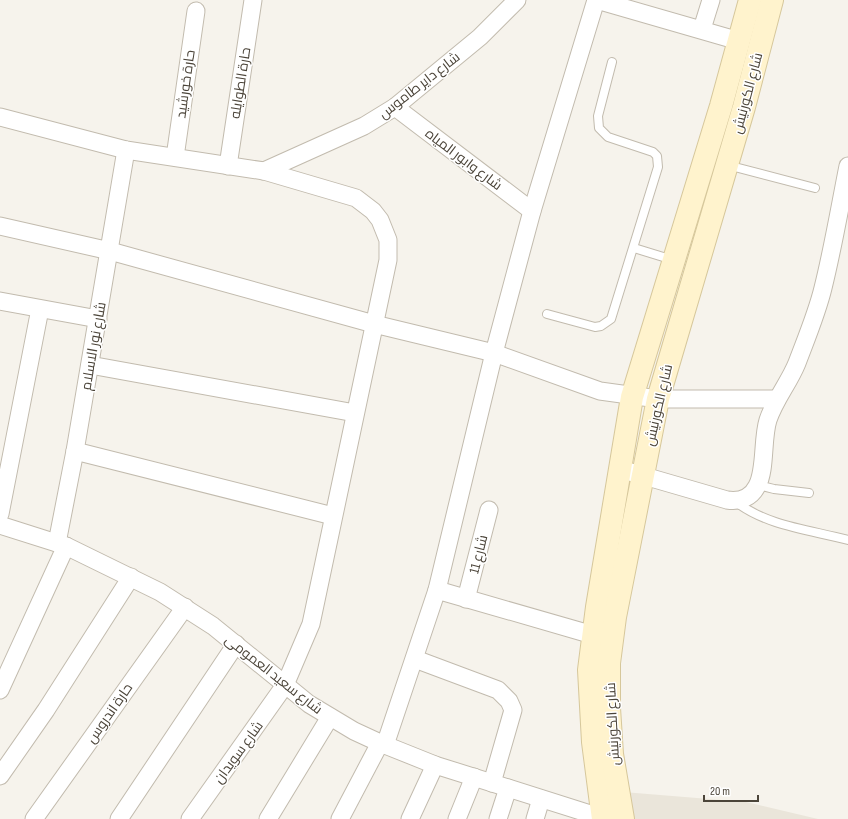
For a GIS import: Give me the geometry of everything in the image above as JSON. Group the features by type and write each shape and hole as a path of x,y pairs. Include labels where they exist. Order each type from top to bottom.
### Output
{"main road":[{"name":"شارع الكورنيش","path":"610,819 594,757 589,670 593,635 632,397 674,260 750,0"},
{"name":"شارع الكورنيش","path":"610,819 612,754 609,708 609,663 615,617 642,477 658,399 744,107 772,0"}],"street":[{"name":"حارة الطوايله","path":"228,166 252,0"},
{"name":"شارع داير طاموس","path":"264,171 364,126 395,107 480,37 517,0"},
{"path":"340,819 382,744 415,659 437,590 494,353 532,211 596,0 702,29 739,41"},
{"path":"702,29 712,0"},
{"name":"حارة خورشيد","path":"175,157 196,11"},
{"name":"شارع وابور المياه","path":"395,107 532,211"},
{"name":"شارع سويدان","path":"0,117 126,150 264,171 356,198 365,204 380,220 385,230 389,250 311,624 285,685 190,819"},
{"name":"شارع نور الاسلام","path":"0,690 61,544 75,451 126,150"},
{"path":"620,469 642,477 736,501 745,498 758,485 768,422 777,399 796,364 822,289 848,166"},
{"path":"0,226 110,251 374,324 494,353 600,391 632,397 658,399 777,399"},
{"path":"0,301 98,320"},
{"path":"0,514 40,309"},
{"path":"90,365 355,413"},
{"path":"75,451 333,516"},
{"name":"شارع 11","path":"466,599 489,510"},
{"name":"شارع سعيد العمومى","path":"0,525 61,544 131,577 185,607 236,644 285,685 330,717 382,744 435,765 541,799 610,819"},
{"path":"0,776 46,710 131,577"},
{"path":"437,590 593,635"},
{"name":"حارة اندروس","path":"34,819 185,607"},
{"path":"120,819 236,644"},
{"path":"415,659 498,690 509,701 513,710 500,786 498,819"},
{"path":"268,819 330,717"},
{"path":"410,819 435,765"},
{"path":"457,819 474,777"},
{"path":"535,819 541,799"}],"lane":[{"path":"547,314 594,327 607,323 614,313 658,167 658,161 653,152 648,149 608,137 599,128 598,116 612,62"},
{"path":"727,165 816,188"},
{"path":"634,248 674,260"},
{"path":"758,485 774,489 809,493"},
{"path":"736,501 747,510 769,520 848,540"}],"shaded area":[{"path":"611,791 746,802 818,819 615,819"}]}
